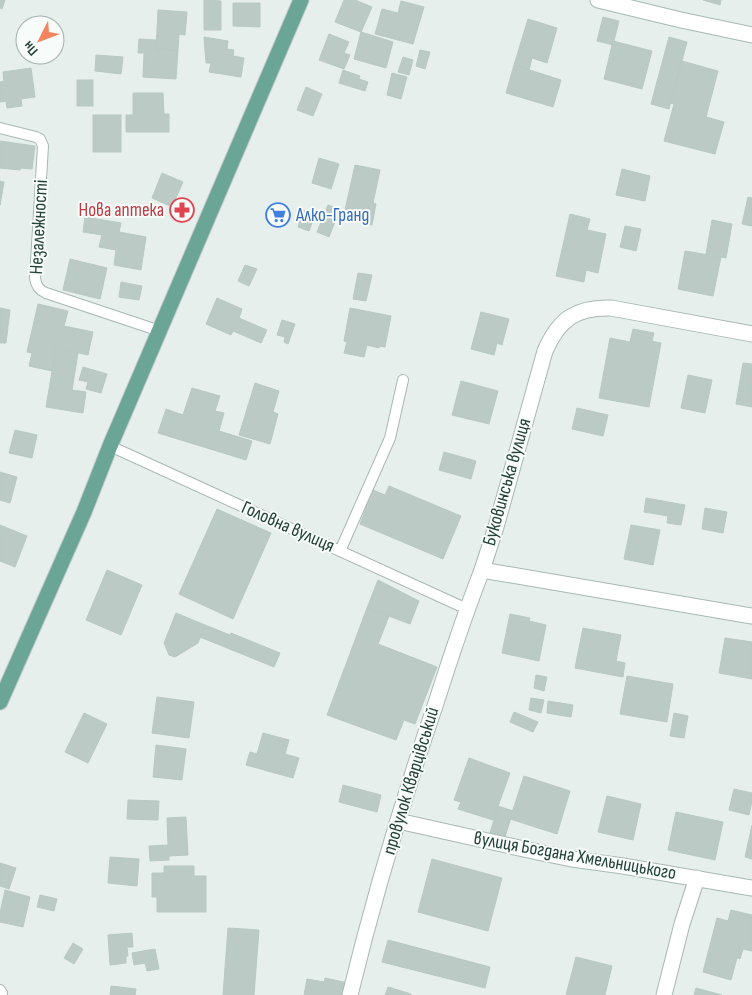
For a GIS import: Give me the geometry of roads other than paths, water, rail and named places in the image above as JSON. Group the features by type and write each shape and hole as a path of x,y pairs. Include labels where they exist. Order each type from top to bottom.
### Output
{"main road":[{"path":"0,702 84,512 110,446 300,0"}],"street":[{"path":"598,0 752,35"},
{"name":"Буковинська вулиця","path":"752,334 611,308 589,309 580,312 562,324 555,331 545,351 482,570 752,616"},
{"name":"провулок Кварцівський","path":"350,995 409,784 467,609 482,570"},
{"name":"вулиця Богдана Хмельницького","path":"398,820 542,854 752,888"},
{"path":"664,995 682,924 697,878"}],"lane":[{"name":"Незалежності","path":"0,128 40,139 43,146 35,278 41,291 160,331"},
{"path":"340,551 390,438 403,380"},
{"name":"Головна вулиця","path":"110,446 467,609"},
{"path":"0,990 1,995"}],"place":[{"name":"Нова аптека","path":"182,210"},
{"name":"Алко-Гранд","path":"278,215"}]}
